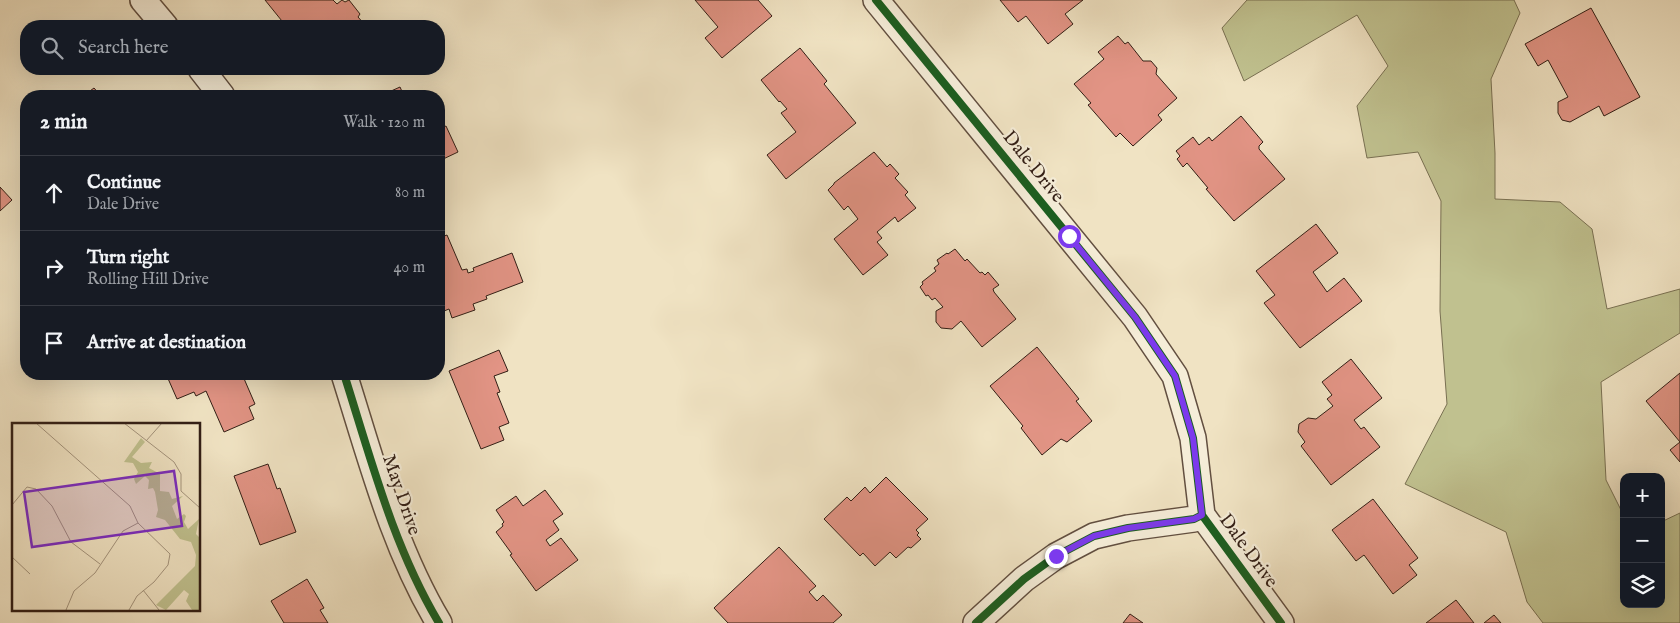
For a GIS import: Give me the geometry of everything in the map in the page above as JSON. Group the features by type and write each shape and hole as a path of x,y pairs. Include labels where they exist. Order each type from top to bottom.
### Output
{"street":[{"path":"143,0 160,20"},
{"name":"Dale Drive","path":"876,0 1135,317 1175,376 1193,438 1202,515 1281,623"},
{"path":"206,75 217,90"},
{"name":"May Drive","path":"346,380 391,524 424,599 439,623"},
{"path":"976,623 1024,579 1056,556 1094,536 1128,528 1194,519 1202,515"}],"green space":[{"path":"1247,0 1514,0 1520,13 1491,79 1495,153 1495,199 1560,202 1592,229 1607,309 1680,289 1680,333 1601,382 1606,480 1620,508 1620,608 1665,608 1665,520 1680,513 1680,623 1543,623 1527,602 1506,532 1405,484 1447,404 1440,311 1441,201 1418,152 1367,158 1357,106 1388,66 1357,15 1244,81 1222,28"}],"building":[{"path":"265,0 333,0 337,4 342,0 345,2 349,0 360,14 358,17 361,20 281,20"},
{"path":"695,0 758,0 772,16 722,58 705,38 718,27"},
{"path":"1000,0 1083,0 1065,14 1073,24 1048,44 1026,16 1018,22"},
{"path":"1591,8 1640,97 1604,116 1599,106 1570,122 1562,120 1558,113 1558,102 1568,97 1548,60 1538,66 1525,44"},
{"path":"1118,36 1125,44 1128,42 1143,61 1151,61 1157,68 1156,74 1177,98 1158,115 1162,120 1133,146 1120,133 1116,137 1088,105 1091,103 1074,84 1104,59 1098,52"},
{"path":"800,48 827,81 824,84 856,123 786,179 767,155 796,132 781,113 787,109 761,80"},
{"path":"1241,116 1263,142 1259,149 1285,179 1234,221 1206,189 1208,188 1187,163 1183,167 1177,159 1180,156 1176,151 1193,137 1199,145 1209,137 1212,141"},
{"path":"445,126 458,152 445,158"},
{"path":"874,152 887,167 890,164 899,174 895,178 908,192 905,195 916,208 898,222 895,217 877,232 882,238 877,242 888,255 863,275 834,239 858,219 848,206 844,210 828,190 834,183"},
{"path":"0,187 12,200 0,211"},
{"path":"1316,224 1338,253 1313,272 1327,292 1344,278 1362,301 1300,348 1264,303 1275,295 1256,271"},
{"path":"447,235 462,270 467,269 468,273 474,271 473,268 512,253 523,282 486,296 487,299 473,304 475,310 452,318 449,309 445,311 445,236"},
{"path":"955,249 965,261 967,259 980,273 982,272 985,275 988,272 999,285 993,289 994,292 1016,319 982,347 961,321 952,329 941,328 936,322 936,311 943,307 935,298 932,300 928,295 926,296 920,287 923,284 922,282 936,271 934,268 939,264 937,260"},
{"path":"1037,347 1079,399 1076,401 1092,421 1067,442 1061,439 1042,455 1021,428 1023,426 990,386"},
{"path":"499,350 508,371 494,376 500,392 497,393 509,423 499,427 504,440 481,449 449,371"},
{"path":"1351,359 1382,398 1354,420 1361,429 1364,427 1380,447 1331,485 1301,446 1305,442 1298,432 1299,424 1308,418 1316,419 1333,406 1327,399 1332,395 1322,382"},
{"path":"1680,373 1680,442 1646,401"},
{"path":"169,380 245,380 255,404 249,407 254,419 224,432 206,391 196,396 194,392 177,399"},
{"path":"1680,442 1680,462 1670,450"},
{"path":"268,464 277,489 280,488 296,532 260,545 234,476"},
{"path":"886,477 928,519 916,530 919,533 917,535 921,539 911,548 908,547 896,558 890,552 875,566 863,553 860,556 824,519 847,497 851,501 865,487 870,493"},
{"path":"545,490 563,514 553,521 559,530 546,540 550,546 561,538 578,560 536,591 496,532 503,526 504,522 496,510 516,496 523,506"},
{"path":"1373,499 1418,558 1409,565 1417,575 1393,594 1364,555 1356,561 1332,530"},
{"path":"779,547 816,586 809,592 817,601 823,595 842,615 833,623 728,623 714,608"},
{"path":"307,579 324,608 320,610 328,623 284,623 271,601"},
{"path":"1456,600 1474,623 1426,623"},
{"path":"1130,614 1143,623 1123,623"},
{"path":"1494,615 1501,623 1484,623"}],"cycle path":[{"path":"876,0 1135,317 1175,376 1193,438 1202,515 1281,623"},
{"path":"346,380 384,502 409,564 439,623"},
{"path":"976,623 1024,579 1056,556 1094,536 1128,528 1194,519 1202,515"}],"route":[{"path":"1056,556 1094,536 1128,528 1194,519 1202,515 1193,438 1175,376 1135,317 1069,236"}]}
